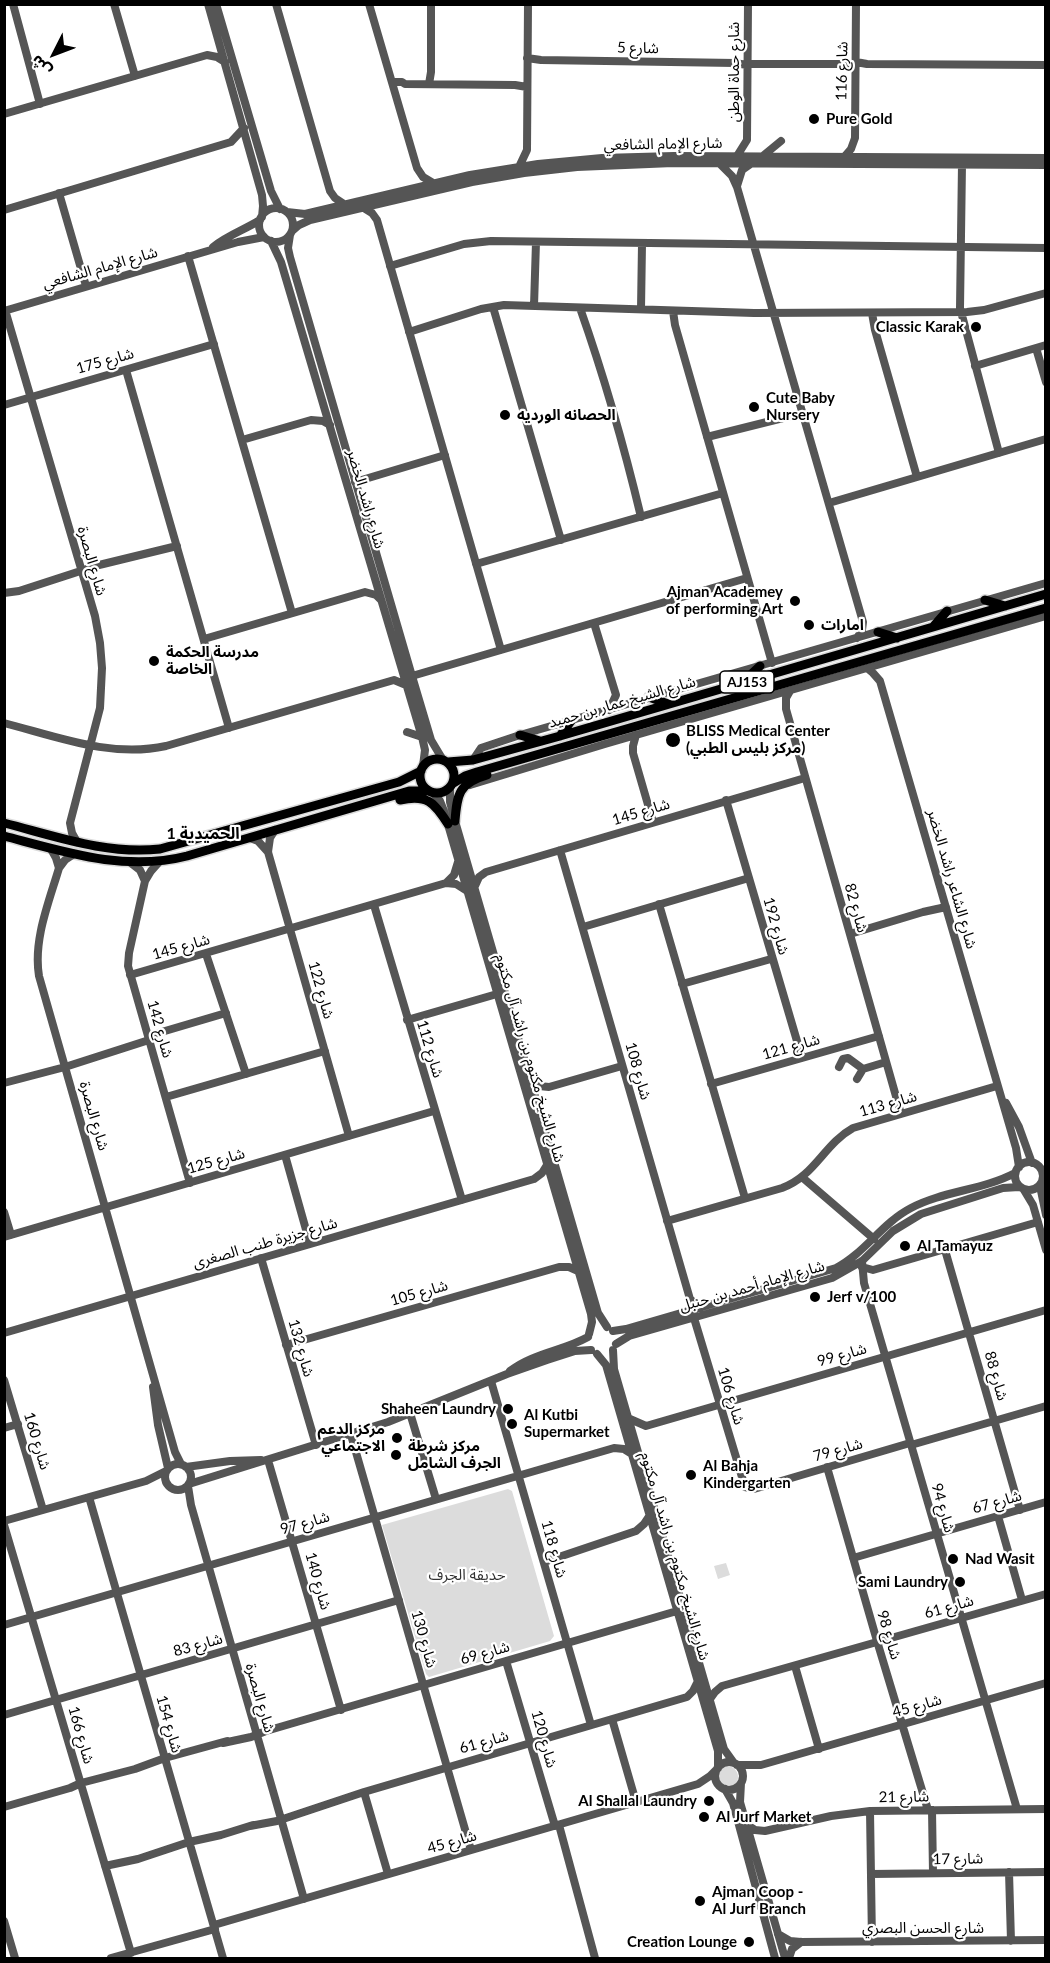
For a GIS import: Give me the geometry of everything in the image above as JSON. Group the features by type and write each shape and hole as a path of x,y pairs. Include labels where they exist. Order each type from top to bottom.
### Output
{"main road":[{"name":"شارع الشيخ عمار بن حميد","path":"445,761 473,760 560,736 1046,594"},
{"path":"985,600 1008,606"},
{"name":"شارع الشيخ عمار بن حميد","path":"451,786 471,774 668,717 837,673 1046,608"},
{"path":"932,627 947,611"},
{"path":"876,632 897,638"},
{"path":"742,683 760,666"},
{"path":"650,698 668,705"},
{"path":"665,727 668,717"},
{"path":"560,736 571,722"},
{"path":"520,735 540,741"},
{"path":"593,739 605,744"},
{"path":"4,823 77,842 125,850 148,850 171,847 399,782 422,769 432,760 445,761 454,772 451,786 442,793 409,792 159,862 131,863 95,860 4,836"},
{"path":"451,823 463,787 473,780 498,771 508,763"},
{"path":"422,769 421,782 431,792"},
{"path":"373,803 421,798 435,806 451,823"}],"street":[{"path":"13,4 42,103"},
{"path":"114,4 135,76"},
{"path":"208,4 263,200 259,227 267,239 283,241 291,233 292,221 271,191 216,4"},
{"path":"276,4 330,191 344,204"},
{"path":"369,4 417,168 423,177 432,183"},
{"path":"431,4 431,84"},
{"path":"519,167 527,150 528,4"},
{"name":"شارع حماة الوطن","path":"748,4 747,140 757,158"},
{"name":"شارع 116","path":"845,156 851,149 855,138 856,4"},
{"path":"4,114 207,55 219,41"},
{"path":"207,55 225,62"},
{"name":"شارع 5","path":"527,60 538,62 541,60 735,63 739,60 747,63 864,66 867,64 1046,65"},
{"path":"393,85 527,84"},
{"path":"231,142 244,128"},
{"path":"855,138 859,149 866,157"},
{"name":"شارع حماة الوطن","path":"737,156 747,140"},
{"path":"737,187 742,170 781,141"},
{"path":"4,210 231,142 249,149"},
{"path":"527,150 538,164"},
{"name":"شارع الإمام الشافعي","path":"283,211 305,214 432,183 519,167 629,156 737,156 1046,165"},
{"name":"شارع الإمام الشافعي","path":"291,233 306,222 383,203 472,182 550,170 630,164 719,163 757,158 845,156 1046,158"},
{"path":"719,163 732,176 737,187 803,411 863,622 862,630 857,638"},
{"path":"962,164 959,299 999,453"},
{"path":"412,188 417,168"},
{"path":"325,208 330,191"},
{"path":"59,193 86,286"},
{"path":"377,220 383,203"},
{"path":"364,208 377,220 501,650"},
{"path":"261,218 267,211 283,211"},
{"name":"شارع الإمام الشافعي","path":"204,252 227,236 245,229 261,218"},
{"name":"شارع راشد الخضر","path":"291,233 288,248 290,257 355,482 431,740 445,761"},
{"name":"شارع الإمام الشافعي","path":"5,310 244,240 267,239"},
{"name":"شارع راشد الخضر","path":"267,239 281,262 422,737 425,750 422,769"},
{"path":"390,266 473,243 490,241 1046,248"},
{"path":"534,306 536,242"},
{"path":"641,309 642,244"},
{"path":"188,256 292,613"},
{"path":"410,332 493,307 534,306 774,313 961,312 979,311 1046,293"},
{"path":"493,307 561,540"},
{"path":"583,308 643,516"},
{"name":"شارع البصرة","path":"5,310 98,630 102,668 100,708 70,823"},
{"path":"673,311 707,439 772,663"},
{"path":"872,313 917,477"},
{"name":"شارع 175","path":"4,405 214,344"},
{"path":"975,366 1046,345"},
{"path":"1036,348 1046,382"},
{"path":"126,369 229,728"},
{"path":"311,420 324,406"},
{"path":"707,439 803,411"},
{"path":"242,440 311,420 323,421 330,425"},
{"path":"829,503 1046,439"},
{"path":"355,482 445,455"},
{"path":"476,564 723,493"},
{"path":"4,595 176,544"},
{"path":"365,592 375,578"},
{"path":"412,676 747,578"},
{"path":"473,760 481,748 520,735 1046,583"},
{"path":"204,639 365,592 381,600"},
{"path":"463,787 790,691 837,673 867,668 1046,616"},
{"path":"863,622 876,632"},
{"path":"594,623 616,695 629,704"},
{"name":"شارع الشاعر راشد الخضر","path":"884,663 880,681 1016,1148 1017,1170"},
{"path":"389,682 401,666"},
{"name":"شارع الشاعر راشد الخضر","path":"867,668 880,681"},
{"path":"4,723 90,746 115,750 142,750 166,746 394,680 406,685"},
{"name":"شارع 82","path":"790,691 786,698 786,709 901,1114"},
{"path":"609,710 616,695"},
{"path":"771,696 779,700 786,709"},
{"path":"407,732 422,737"},
{"path":"636,735 633,742 633,753 653,822"},
{"path":"620,740 633,753"},
{"name":"شارع 145","path":"486,872 805,777"},
{"name":"شارع الشيخ مكتوم بن راشد آل مكتوم","path":"451,786 451,823 458,860 470,889 530,1082 598,1313 610,1329"},
{"name":"شارع الشيخ مكتوم بن راشد آل مكتوم","path":"431,792 451,823 468,867 470,889 497,994 592,1318 589,1336"},
{"name":"شارع 192","path":"726,800 802,1058"},
{"path":"55,836 70,823 77,842"},
{"path":"268,852 268,842 275,830"},
{"path":"250,838 258,841 268,852"},
{"path":"51,849 59,868"},
{"name":"شارع 108","path":"560,850 690,1299"},
{"name":"شارع 122","path":"268,852 349,1136"},
{"path":"59,868 74,854"},
{"path":"446,883 454,875 458,860"},
{"name":"شارع 142","path":"159,862 145,881 128,957 130,975 190,1183"},
{"path":"131,863 140,870 145,881"},
{"path":"468,867 486,872"},
{"name":"شارع البصرة","path":"59,868 40,938 37,961 39,976 175,1452 184,1466"},
{"path":"446,883 470,889 486,872"},
{"path":"583,927 749,878"},
{"name":"شارع 145","path":"130,975 446,883"},
{"path":"659,904 745,1198"},
{"name":"شارع 112","path":"374,905 462,1200"},
{"path":"849,932 945,905"},
{"path":"208,953 244,1075"},
{"path":"682,984 771,959"},
{"path":"407,1020 497,994"},
{"path":"4,1083 226,1013"},
{"name":"شارع 121","path":"711,1084 879,1036"},
{"path":"166,1097 325,1051"},
{"path":"839,1067 843,1059 848,1058 863,1069"},
{"path":"857,1079 863,1069 886,1062"},
{"path":"536,1102 542,1092 549,1087 622,1066"},
{"path":"530,1082 549,1087"},
{"name":"شارع الشاعر راشد الخضر","path":"997,1086 1039,1165"},
{"name":"شارع 113","path":"667,1221 790,1185 803,1178 835,1142 847,1132 860,1126 997,1086"},
{"name":"شارع 125","path":"8,1236 434,1112"},
{"path":"285,1155 310,1244"},
{"path":"1046,1215 1041,1200 1043,1182 1039,1165 1025,1163 1017,1170 1016,1183 1031,1201 1046,1250"},
{"path":"534,1179 547,1165"},
{"name":"شارع الإمام أحمد بن حنبل","path":"610,1329 626,1329 836,1268 854,1257 901,1214 919,1204 1003,1179 1017,1170"},
{"path":"803,1178 874,1239"},
{"path":"534,1179 553,1185"},
{"name":"شارع جزيرة طنب الصغرى","path":"4,1333 534,1179"},
{"path":"1022,1189 1034,1190 1043,1182"},
{"name":"شارع الإمام أحمد بن حنبل","path":"614,1347 629,1336 820,1282 862,1264 893,1232 921,1214 1003,1188 1022,1189"},
{"path":"4,1212 8,1236"},
{"path":"864,1283 866,1275 873,1270 1038,1222"},
{"path":"559,1267 567,1260 572,1250"},
{"name":"شارع 88","path":"945,1250 1020,1510"},
{"name":"شارع 132","path":"261,1258 316,1445"},
{"path":"862,1264 873,1270"},
{"name":"شارع 94","path":"862,1264 864,1283 1017,1809"},
{"name":"شارع 105","path":"286,1345 559,1267 569,1267 578,1271"},
{"path":"844,1272 855,1274 864,1283"},
{"path":"686,1312 690,1299 700,1308"},
{"name":"شارع 99","path":"646,1426 1046,1310"},
{"name":"شارع 106","path":"694,1318 742,1482"},
{"path":"146,1481 183,1490 188,1485 351,1435 507,1374 575,1351 607,1354 614,1347 616,1337 610,1329 597,1327 589,1336 573,1345 529,1359 507,1374"},
{"path":"589,1336 588,1344 594,1352"},
{"name":"شارع الشيخ مكتوم بن راشد آل مكتوم","path":"614,1347 614,1369 630,1419 701,1682"},
{"name":"شارع الشيخ مكتوم بن راشد آل مكتوم","path":"594,1352 606,1365 677,1611 724,1749 736,1764"},
{"name":"شارع البصرة","path":"152,1370 157,1417 167,1470"},
{"name":"شارع 160","path":"4,1380 43,1510"},
{"name":"شارع 118","path":"491,1381 591,1725"},
{"name":"شارع 79","path":"742,1482 745,1487 751,1489 1046,1406"},
{"path":"410,1413 436,1499"},
{"path":"630,1419 646,1426 635,1439"},
{"path":"4,1428 18,1424"},
{"path":"614,1448 626,1434"},
{"name":"شارع 130","path":"351,1435 471,1850"},
{"path":"614,1448 624,1449 633,1454"},
{"name":"شارع 97","path":"4,1625 614,1448"},
{"path":"4,1523 146,1481 175,1464 184,1466 268,1460"},
{"name":"شارع 140","path":"268,1460 341,1710"},
{"path":"184,1466 191,1475 188,1485"},
{"name":"شارع 98","path":"827,1467 902,1725 930,1810 933,1873"},
{"path":"167,1470 165,1479 171,1488 191,1505"},
{"name":"شارع البصرة","path":"188,1485 191,1505 208,1566 304,1899"},
{"name":"شارع 154","path":"89,1497 223,1959"},
{"path":"1044,1503 1046,1513"},
{"name":"شارع 67","path":"853,1558 1044,1503"},
{"path":"636,1531 650,1515"},
{"path":"998,1516 1022,1600"},
{"name":"شارع 166","path":"4,1523 131,1953"},
{"path":"543,1560 636,1531 646,1532 656,1537"},
{"name":"شارع 61","path":"722,1686 1022,1600 1045,1596"},
{"name":"شارع 83","path":"4,1715 399,1600"},
{"name":"شارع 69","path":"4,1807 677,1611"},
{"name":"شارع 120","path":"506,1661 557,1825 595,1959"},
{"path":"795,1666 819,1749"},
{"path":"687,1696 701,1682 722,1686"},
{"name":"شارع 45","path":"736,1764 761,1766 1046,1683"},
{"path":"687,1696 707,1700 722,1686"},
{"name":"شارع 61","path":"106,1868 687,1696"},
{"name":"شارع الشيخ مكتوم بن راشد آل مكتوم","path":"707,1700 718,1751 717,1769"},
{"path":"612,1719 636,1802"},
{"path":"775,1959 733,1803 715,1777 717,1769 727,1762 736,1764 742,1771 739,1795 787,1959"},
{"name":"شارع 45","path":"742,1781 761,1766"},
{"name":"شارع 45","path":"111,1959 304,1899 698,1784 717,1769"},
{"path":"722,1788 736,1788 742,1781"},
{"name":"شارع 45","path":"698,1784 722,1788"},
{"path":"364,1792 388,1874"},
{"name":"شارع 21","path":"765,1831 831,1816 870,1811 1046,1809"},
{"path":"870,1811 872,1942"},
{"path":"747,1825 755,1830 765,1831"},
{"path":"753,1846 765,1831"},
{"path":"1010,1872 1011,1941"},
{"name":"شارع 17","path":"871,1874 1046,1872"},
{"path":"4,1921 15,1959"},
{"name":"شارع الحسن البصري","path":"778,1934 786,1939 801,1942 1046,1940"},
{"path":"787,1959 792,1949 801,1942"}],"green space":[{"name":"حديقة الجرف","path":"508,1489 512,1491 554,1636 550,1641 429,1677 426,1674 382,1525"},
{"path":"726,1563 730,1575 718,1579 714,1566"},
{"path":"727,1766 735,1769 738,1777 735,1785 727,1788 719,1785 716,1777 719,1769"}],"place":[{"name":"Pure Gold","path":"814,119"},
{"name":"Classic Karak","path":"976,327"},
{"name":"Cute Baby Nursery","path":"754,407"},
{"name":"الحصانه الورديه","path":"505,415"},
{"name":"Ajman Academey of performing Art","path":"795,601"},
{"name":"امارات","path":"809,625"},
{"name":"مدرسة الحكمة الخاصة","path":"154,661"},
{"name":"BLISS Medical Center (مركز بليس الطبي)","path":"673,740"},
{"name":"Al Tamayuz","path":"905,1246"},
{"name":"Jerf v/100","path":"815,1297"},
{"name":"Shaheen Laundry","path":"508,1409"},
{"name":"Al Kutbi Supermarket","path":"512,1424"},
{"name":"مركز الدعم الاجتماعي","path":"397,1438"},
{"name":"مركز شرطة الجرف الشامل","path":"396,1455"},
{"name":"Al Bahja Kindergarten","path":"691,1475"},
{"name":"Nad Wasit","path":"953,1559"},
{"name":"Sami Laundry","path":"960,1582"},
{"name":"Al Shallal Laundry","path":"709,1801"},
{"name":"Al Jurf Market","path":"704,1817"},
{"name":"Ajman Coop - Al Jurf Branch","path":"700,1901"},
{"name":"Creation Lounge","path":"749,1942"}],"district":[{"name":"الحميدية 1","path":"203,834"}]}
